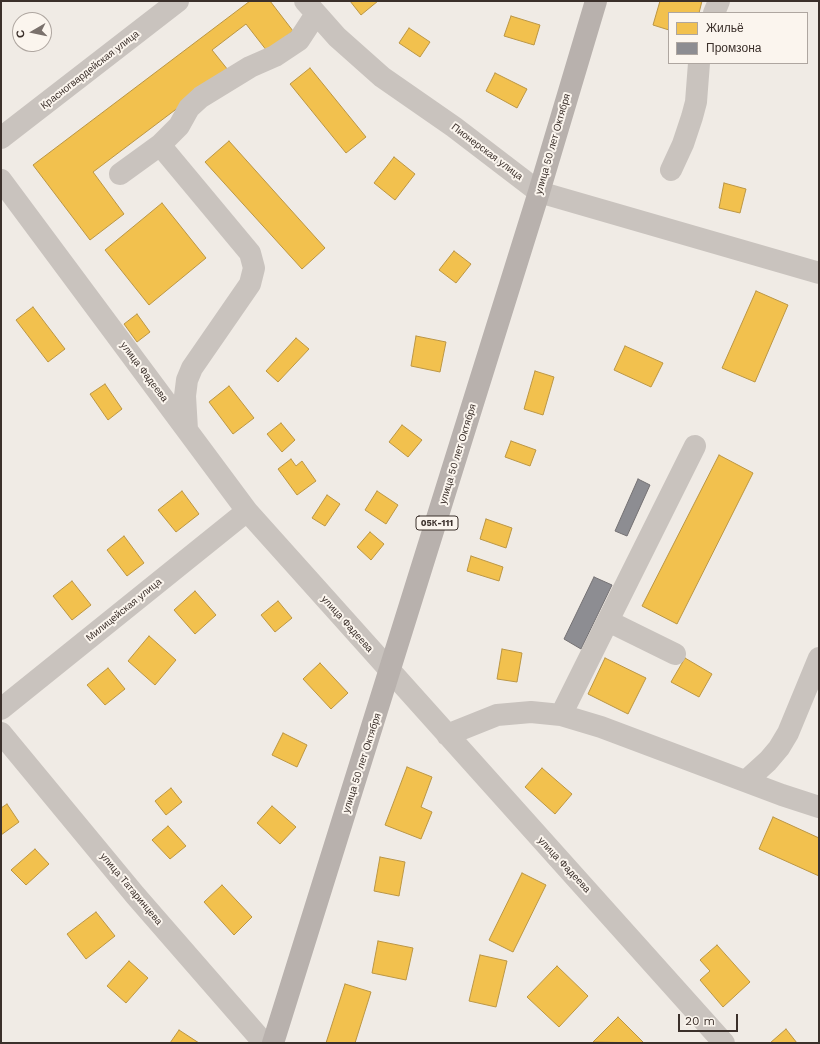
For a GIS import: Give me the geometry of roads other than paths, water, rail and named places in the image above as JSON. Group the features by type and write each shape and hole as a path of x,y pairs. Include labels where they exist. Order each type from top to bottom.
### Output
{"main road":[{"name":"улица 50 лет Октября","path":"273,1043 390,673 539,192 596,1"}],"street":[{"name":"Красногвардейская улица","path":"1,138 178,1"},
{"path":"714,12 718,1"},
{"name":"Пионерская улица","path":"310,7 337,37 382,77 454,127 539,192 819,273"},
{"path":"120,174 160,145 179,126 189,108 201,97 250,67 275,56 299,40 310,7"},
{"path":"671,170 683,144 696,102 699,64"},
{"path":"160,145 250,253 254,268 250,284 192,368 187,380 185,396 187,430"},
{"name":"улица Фадеева","path":"1,180 247,511 390,673 565,868 613,918 724,1043"},
{"path":"561,714 695,446"},
{"name":"Милицейская улица","path":"1,709 247,511"},
{"path":"608,622 675,654"},
{"path":"746,781 768,761 779,748 788,733 819,658"},
{"path":"447,736 497,715 530,712 561,714 601,727 819,808"},
{"name":"улица Татаринцева","path":"1,733 135,895 264,1043"}]}
